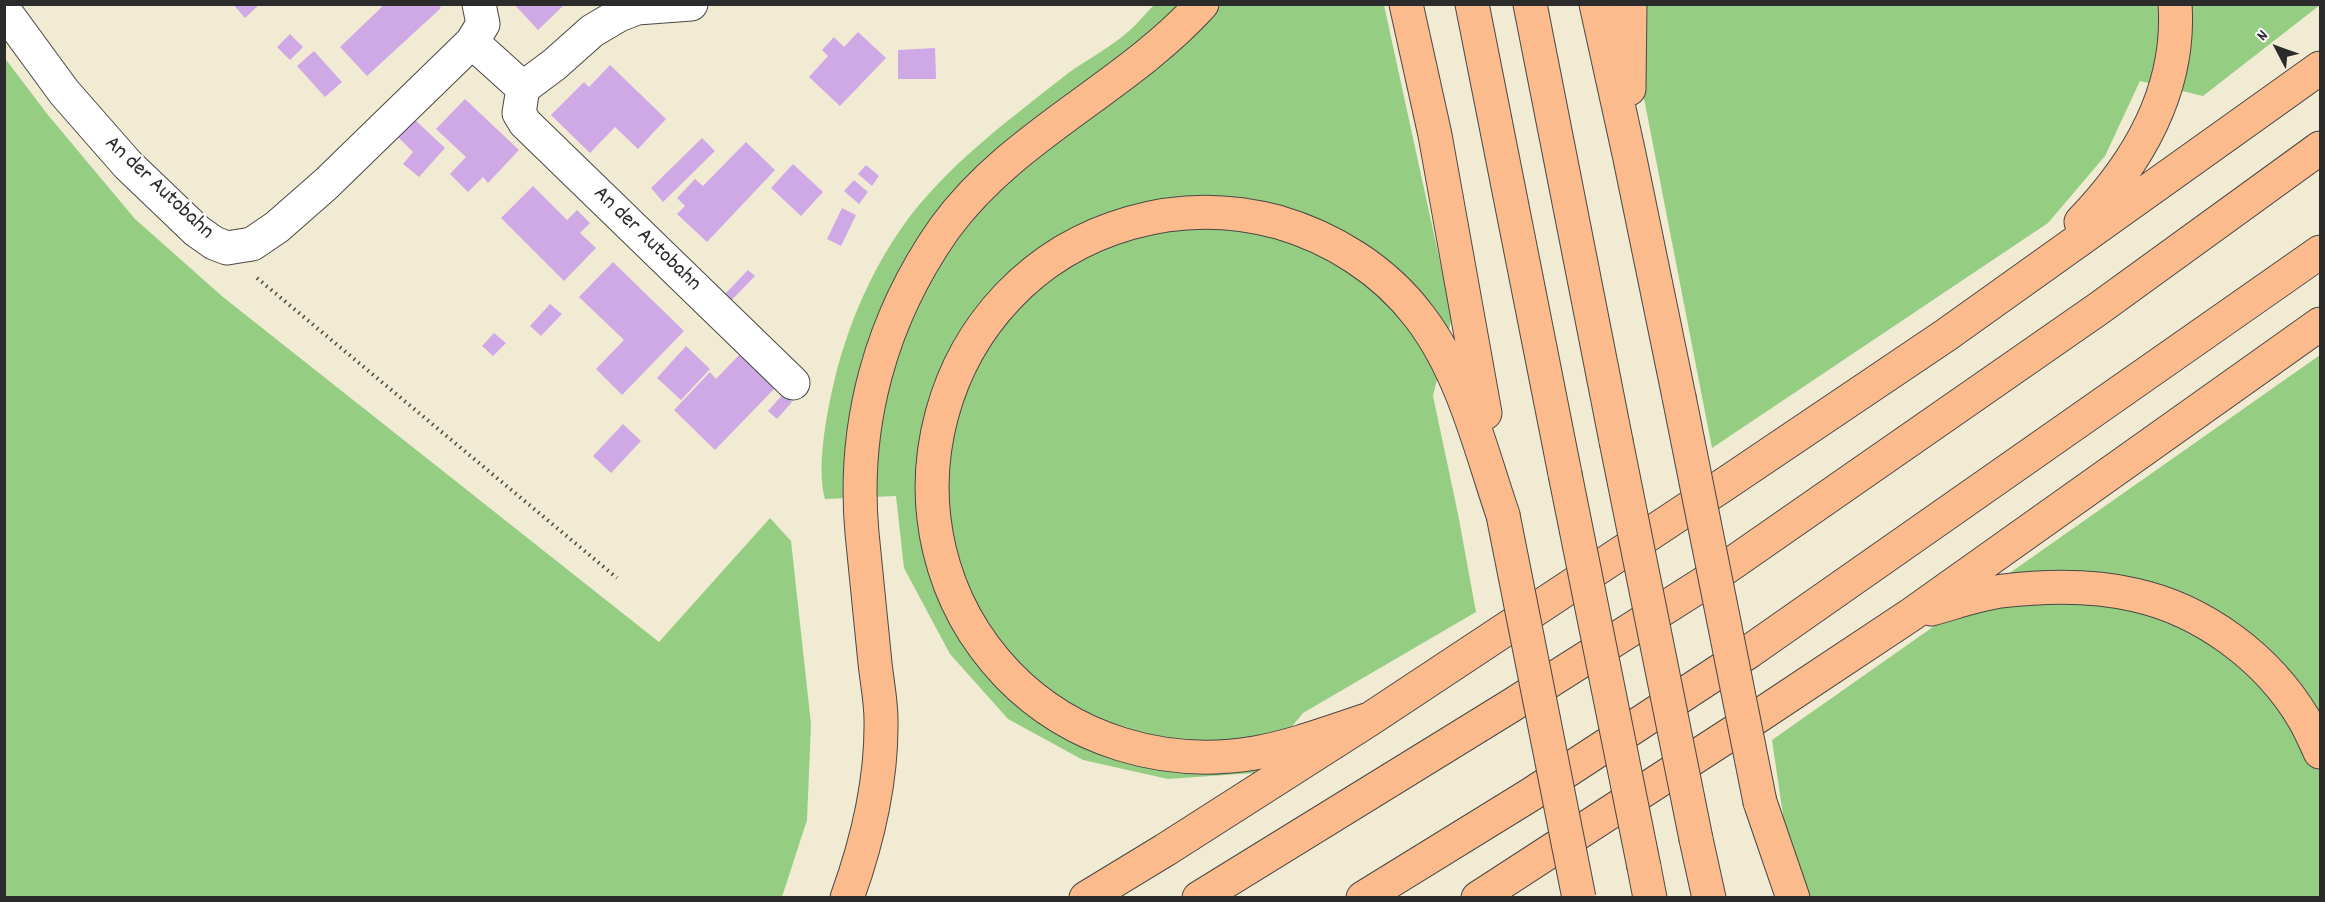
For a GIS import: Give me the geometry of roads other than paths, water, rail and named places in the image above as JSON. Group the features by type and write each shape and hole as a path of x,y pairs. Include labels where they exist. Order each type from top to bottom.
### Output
{"highway":[{"path":"848,897 861,861 873,814 880,767 881,719 862,531 860,486 862,440 869,395 881,351 897,309 919,266 946,227 977,190 1012,157 1149,56 1202,4"},
{"path":"1406,4 1435,135 1503,515 1579,897"},
{"path":"1473,4 1647,882"},
{"path":"1530,4 1708,897"},
{"path":"1596,4 1679,397 1779,897"},
{"path":"1629,154 1630,4"},
{"path":"1946,335 2070,233 2120,178 2140,148 2167,82 2174,48 2175,4"},
{"path":"1086,897 1165,850 1370,719 1946,335 2320,68"},
{"path":"1199,897 1701,585 2098,309 2320,148"},
{"path":"1370,719 1258,753 1222,757 1185,757 1149,752 1114,743 1080,729 1048,710 1020,687 984,646 956,598 943,564 934,528 931,490 933,452 940,415 953,380 970,346 991,315 1016,287 1078,243 1112,228 1148,218 1186,213 1224,213 1251,216 1297,228 1331,243 1363,263 1392,286 1418,314 1439,345 1456,379 1503,515"},
{"path":"1363,897 1530,795 1744,656 2320,252"},
{"path":"1478,897 1750,722 1912,614 2320,324"},
{"path":"1912,614 2000,591 2050,588 2093,588 2135,595 2176,608 2214,627 2249,653 2279,684 2304,718 2320,752"},
{"path":"1760,802 1793,897"}],"street":[{"name":"An der Autobahn","path":"4,10 51,76 128,165 197,231 214,243 227,248 252,244 277,227 326,184 472,42 483,24 478,4"},
{"path":"472,42 523,88 555,64 592,31 619,15 637,8 691,4"},
{"name":"An der Autobahn","path":"523,88 519,113 525,123 793,383"}]}
